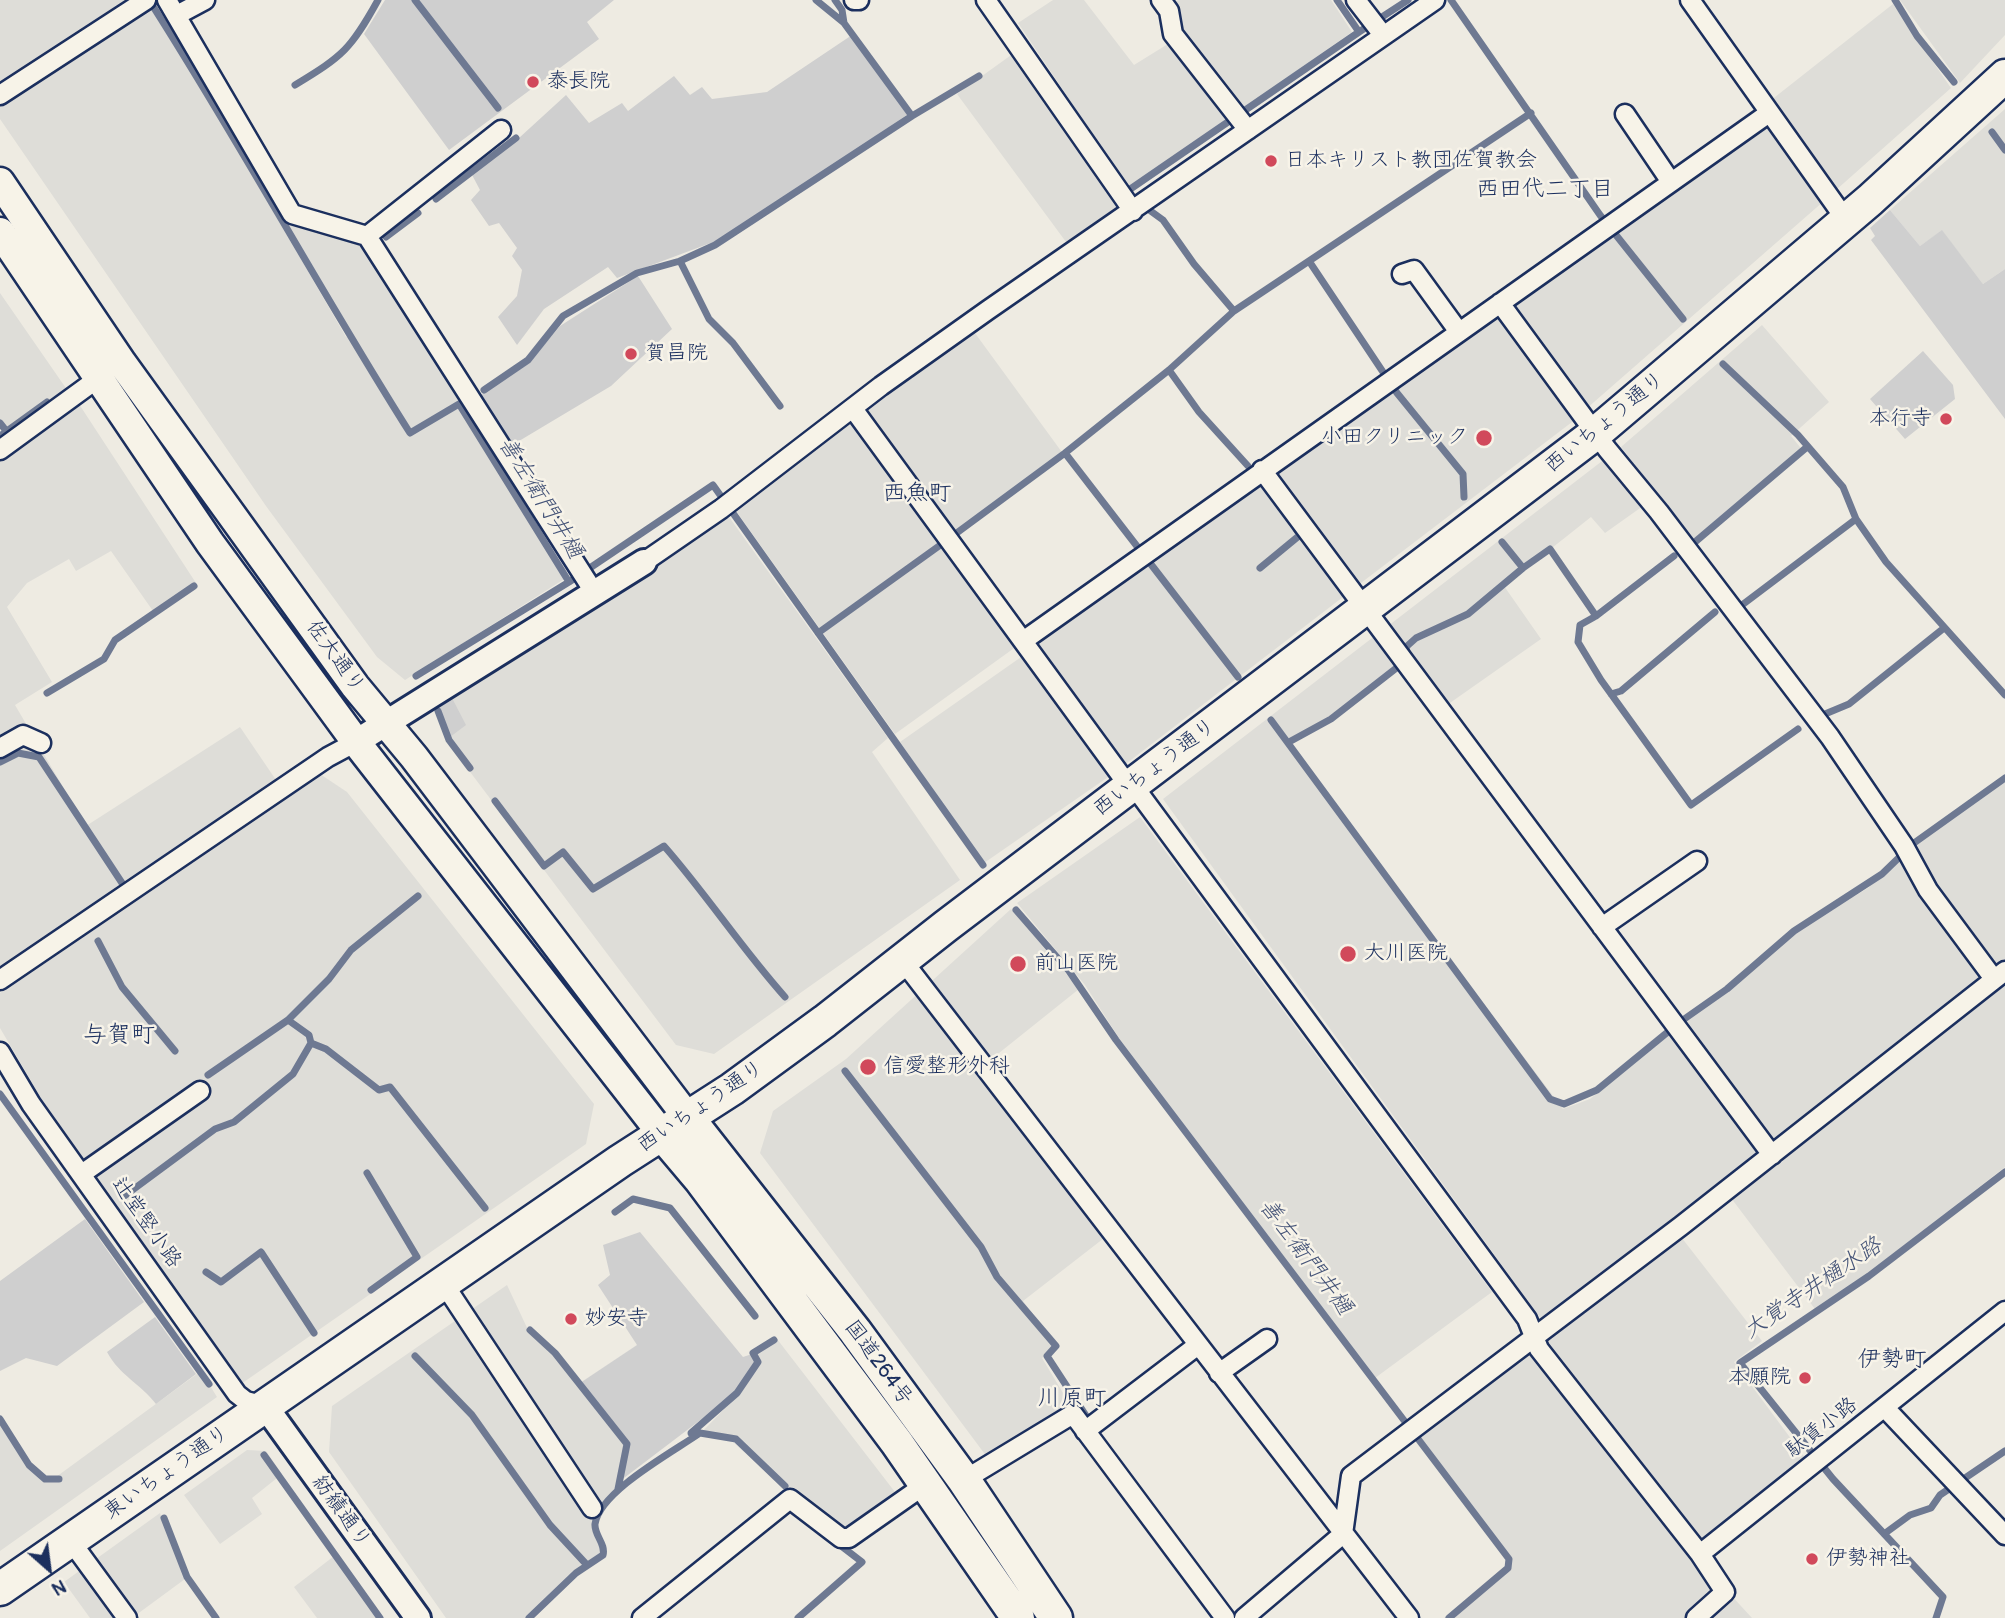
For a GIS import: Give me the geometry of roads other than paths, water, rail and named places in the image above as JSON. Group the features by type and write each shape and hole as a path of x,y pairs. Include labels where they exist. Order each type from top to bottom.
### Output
{"highway":[{"name":"西いちょう通り","path":"265,1406 732,1089 1596,433 1846,220 1949,130 2005,76"},
{"name":"国道264号","path":"675,1126 855,1331 964,1480 1056,1618"},
{"name":"国道264号","path":"675,1126 701,1179 926,1484 1018,1618"},
{"name":"東いちょう通り","path":"0,1590 265,1406"}],"main road":[{"name":"佐大通り","path":"0,182 122,363 675,1126"},
{"name":"佐大通り","path":"0,232 210,543 356,742 675,1126"}],"street":[{"path":"205,0 172,8 292,214 367,236 586,580"},
{"path":"986,0 1139,207"},
{"path":"1161,0 1169,11 1173,34 1241,121"},
{"path":"1356,0 1376,27"},
{"path":"0,980 328,757 385,723 586,580 644,562 854,411 881,386 1139,207 1241,121 1376,27 1435,0"},
{"path":"1690,0 1846,220"},
{"path":"0,95 145,1"},
{"path":"1023,641 1769,113"},
{"path":"1625,114 1671,182"},
{"path":"367,236 501,130"},
{"path":"1402,274 1414,270 1458,332"},
{"path":"1244,1618 1343,1534 1352,1476 1772,1155 2000,975 1928,890 1830,737 1596,433 1500,303"},
{"path":"0,450 100,377"},
{"path":"854,411 1120,774 1133,785 1527,1319 1539,1349 1700,1553 1725,1592 1696,1618"},
{"path":"1262,470 1772,1155"},
{"path":"0,748 23,735 41,743"},
{"path":"1602,927 1697,861"},
{"path":"903,961 1409,1618"},
{"name":"辻堂竪小路","path":"0,1052 32,1104 237,1394 246,1401 265,1406"},
{"path":"83,1173 200,1091"},
{"path":"444,1284 592,1508"},
{"name":"駄賃小路","path":"1700,1553 2005,1311"},
{"path":"1219,1373 1267,1339"},
{"path":"1092,1427 1198,1345"},
{"name":"紡績通り","path":"265,1406 418,1618"},
{"path":"1885,1408 2005,1535"},
{"path":"964,1480 1073,1414 1092,1427 1225,1618"},
{"path":"642,1618 790,1499 841,1538 849,1538 926,1484"},
{"path":"70,1540 127,1618"}],"waterway":[{"name":"善左衛門井樋","path":"149,0 410,433 459,404 569,582 713,485 983,865"},
{"path":"295,85 335,58 353,41 378,0"},
{"path":"415,0 498,108"},
{"path":"816,0 843,22"},
{"path":"484,390 528,360 563,316 637,273 680,261 715,245 912,116 844,23 842,10 835,0"},
{"name":"大覚寺井樋水路","path":"1337,0 1359,32 1408,0"},
{"name":"大覚寺井樋水路","path":"1451,0 1600,215 1683,319"},
{"path":"1895,0 1917,36 1954,82"},
{"path":"1126,192 1359,32"},
{"path":"912,116 979,76"},
{"path":"958,532 1065,453 1169,370 1234,311 1531,113"},
{"path":"1992,132 2005,150"},
{"path":"436,199 516,138"},
{"path":"1141,204 1163,220 1194,264 1234,311"},
{"path":"386,237 418,213"},
{"path":"680,261 709,319 733,343 780,406"},
{"path":"1309,261 1397,393 1463,474 1464,497"},
{"name":"大覚寺井樋水路","path":"1723,364 1798,435 1843,487 1856,519 1886,562 2005,695"},
{"path":"1169,370 1199,412 1248,466"},
{"path":"0,436 47,402"},
{"path":"0,423 7,432"},
{"path":"1695,542 1807,447"},
{"path":"1065,453 1238,677"},
{"path":"1742,605 1856,519"},
{"path":"1260,568 1300,535 1296,529"},
{"path":"1502,542 1523,568 1550,549 1596,616 1580,625 1578,642 1601,680 1691,805 1798,729"},
{"path":"818,633 939,546"},
{"path":"1596,616 1674,556"},
{"path":"1407,652 1406,647 1416,638 1468,614 1523,568"},
{"path":"416,676 569,582"},
{"path":"47,693 104,659 115,640 194,586"},
{"path":"1611,694 1621,691 1715,612"},
{"path":"1825,714 1849,704 1944,628"},
{"path":"1289,742 1331,719 1399,666"},
{"path":"438,711 449,740 470,768"},
{"path":"1271,720 1550,1099 1564,1104 1597,1090 1680,1022 1727,989 1794,931 1882,874 1914,843 2005,778"},
{"path":"0,762 18,753 39,757 122,883"},
{"path":"495,801 544,866 563,852 593,889 664,846 785,997"},
{"path":"208,1075 288,1020 329,979 351,950 418,896"},
{"name":"善左衛門井樋","path":"1016,910 1069,971 1116,1040 1509,1559 1508,1568 1449,1618"},
{"path":"98,941 122,987 175,1051"},
{"path":"123,1197 215,1129 234,1122 293,1074 311,1043 309,1035 288,1020"},
{"path":"311,1043 326,1049 379,1090 390,1087 485,1208"},
{"path":"845,1071 981,1247 997,1277 1056,1346 1047,1356 1092,1425"},
{"path":"0,1094 209,1384"},
{"name":"大覚寺井樋水路","path":"1936,1618 1943,1597 1833,1479 1740,1363 1869,1276 2005,1172"},
{"path":"367,1173 417,1257 371,1290"},
{"path":"615,1212 633,1199 670,1208 755,1316"},
{"path":"206,1272 221,1282 261,1252 314,1333"},
{"path":"530,1330 555,1353 627,1444 618,1489"},
{"path":"529,1618 576,1573 603,1555 595,1524 600,1511 610,1499 639,1473 700,1433 691,1433 737,1393 758,1362 753,1353 774,1340"},
{"path":"415,1356 472,1415 550,1525 587,1565"},
{"path":"0,1419 29,1465 45,1479 59,1479"},
{"path":"700,1433 736,1439 785,1486"},
{"path":"1884,1534 1910,1515 1931,1508 1940,1495 2005,1451"},
{"path":"264,1455 380,1618"},
{"path":"164,1518 187,1577 216,1618"},
{"path":"798,1618 862,1562 836,1542"}],"place":[{"name":"泰長院","path":"533,82"},
{"name":"日本キリスト教団佐賀教会","path":"1271,161"},
{"name":"賀昌院","path":"631,354"},
{"name":"本行寺","path":"1946,419"},
{"name":"小田クリニック","path":"1484,438"},
{"name":"大川医院","path":"1348,954"},
{"name":"前山医院","path":"1018,964"},
{"name":"信愛整形外科","path":"868,1067"},
{"name":"妙安寺","path":"571,1319"},
{"name":"本願院","path":"1805,1378"},
{"name":"伊勢神社","path":"1812,1559"}],"district":[{"name":"西田代二丁目","path":"1545,190"},
{"name":"西魚町","path":"917,494"},
{"name":"与賀町","path":"119,1036"},
{"name":"伊勢町","path":"1892,1360"},
{"name":"川原町","path":"1072,1399"}]}
